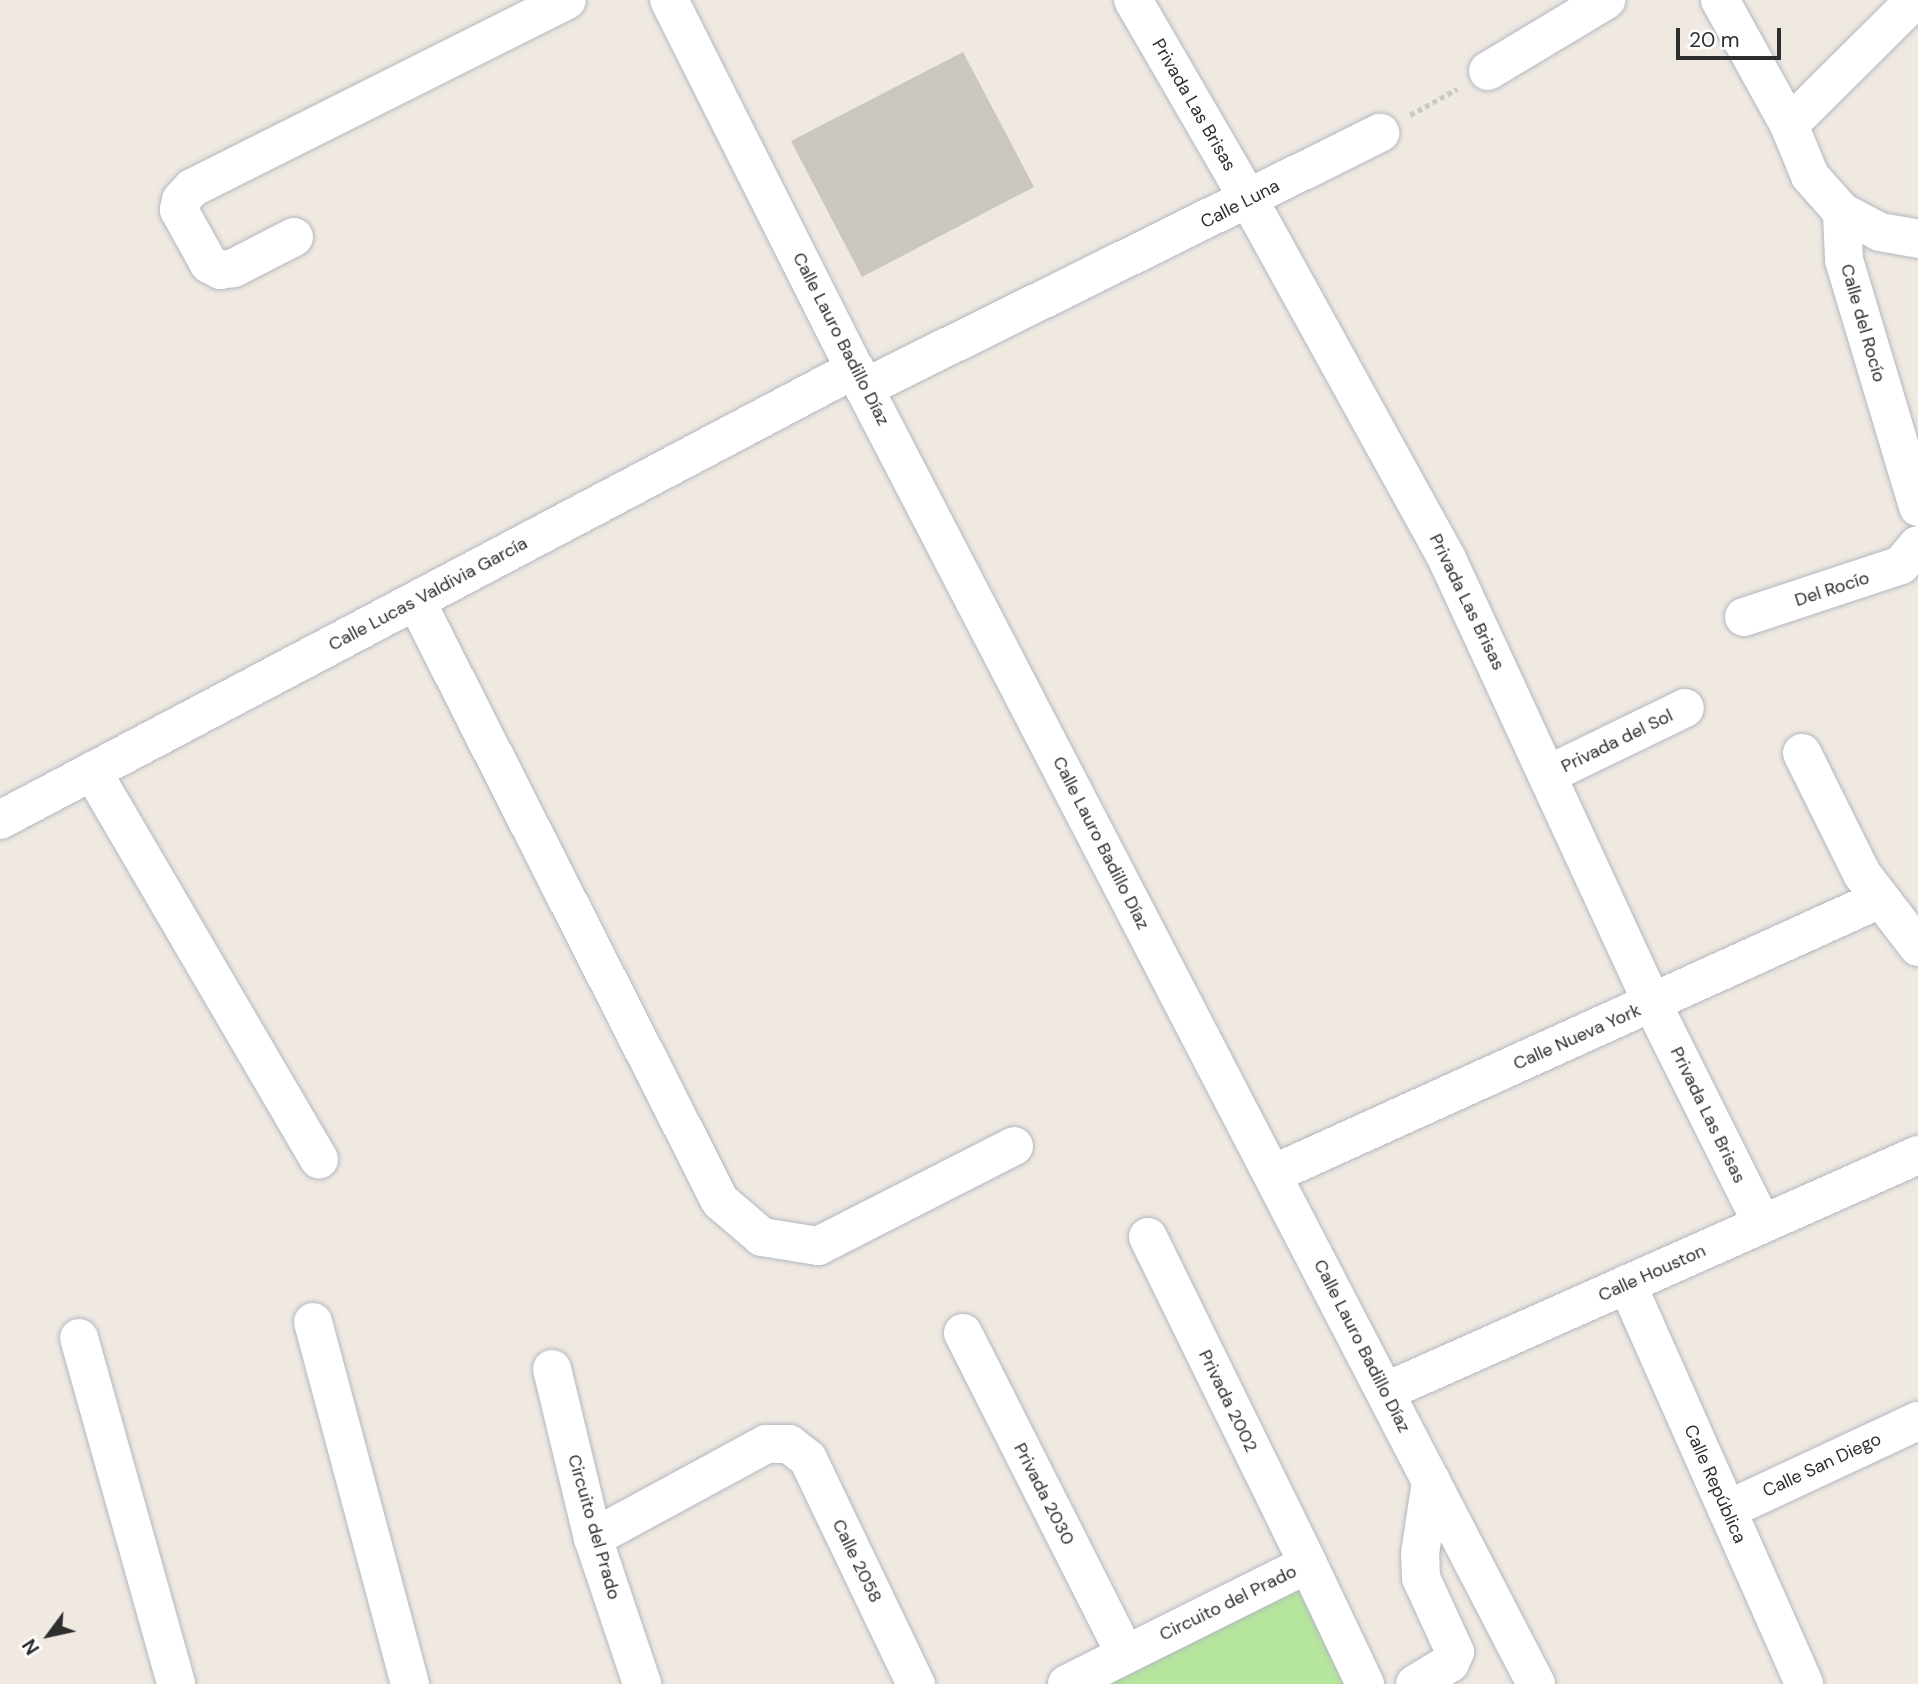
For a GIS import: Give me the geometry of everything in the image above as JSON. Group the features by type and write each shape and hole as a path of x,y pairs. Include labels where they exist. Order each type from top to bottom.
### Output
{"street":[{"path":"294,237 234,268 220,270 209,264 191,232 179,210 181,200 192,188 567,0"},
{"name":"Calle Lauro Badillo Díaz","path":"669,0 860,378 1387,1391 1536,1684"},
{"name":"Privada Las Brisas","path":"1133,0 1249,200 1447,559 1549,774 1652,1003 1762,1224"},
{"path":"1488,71 1605,0"},
{"path":"1720,0 1789,125 1810,176 1842,212 1880,232 1918,239"},
{"path":"1789,125 1914,0"},
{"name":"Calle Luna","path":"860,378 1249,200 1380,133"},
{"name":"Calle del Rocío","path":"1842,212 1844,260 1918,507"},
{"name":"Calle Lucas Valdivia García","path":"0,820 416,601 860,378"},
{"name":"Del Rocío","path":"1744,617 1901,565 1916,548"},
{"path":"416,601 720,1201 762,1237 818,1246 1014,1146"},
{"name":"Privada del Sol","path":"1549,774 1685,708"},
{"path":"1802,753 1862,874 1918,947"},
{"path":"92,771 319,1160"},
{"name":"Calle Nueva York","path":"1273,1174 1880,899"},
{"name":"Calle Houston","path":"1387,1391 1918,1155"},
{"name":"Privada 2002","path":"1148,1237 1308,1564"},
{"name":"Calle República","path":"1627,1284 1804,1684"},
{"path":"313,1322 410,1684"},
{"name":"Privada 2030","path":"963,1333 1125,1654"},
{"path":"79,1338 176,1684"},
{"name":"Circuito del Prado","path":"551,1369 593,1538 642,1684"},
{"name":"Calle San Diego","path":"1727,1510 1918,1421"},
{"name":"Calle 2058","path":"593,1538 766,1444 789,1444 808,1459 916,1684"},
{"path":"1415,1684 1450,1663 1455,1652 1421,1578 1420,1554 1431,1481"},
{"name":"Circuito del Prado","path":"1067,1684 1308,1564 1365,1684"}],"path":[{"path":"1380,133 1488,71"}],"green space":[{"path":"1303,1577 1352,1684 1093,1684"}],"building":[{"path":"963,52 1034,187 862,277 791,141"}]}
